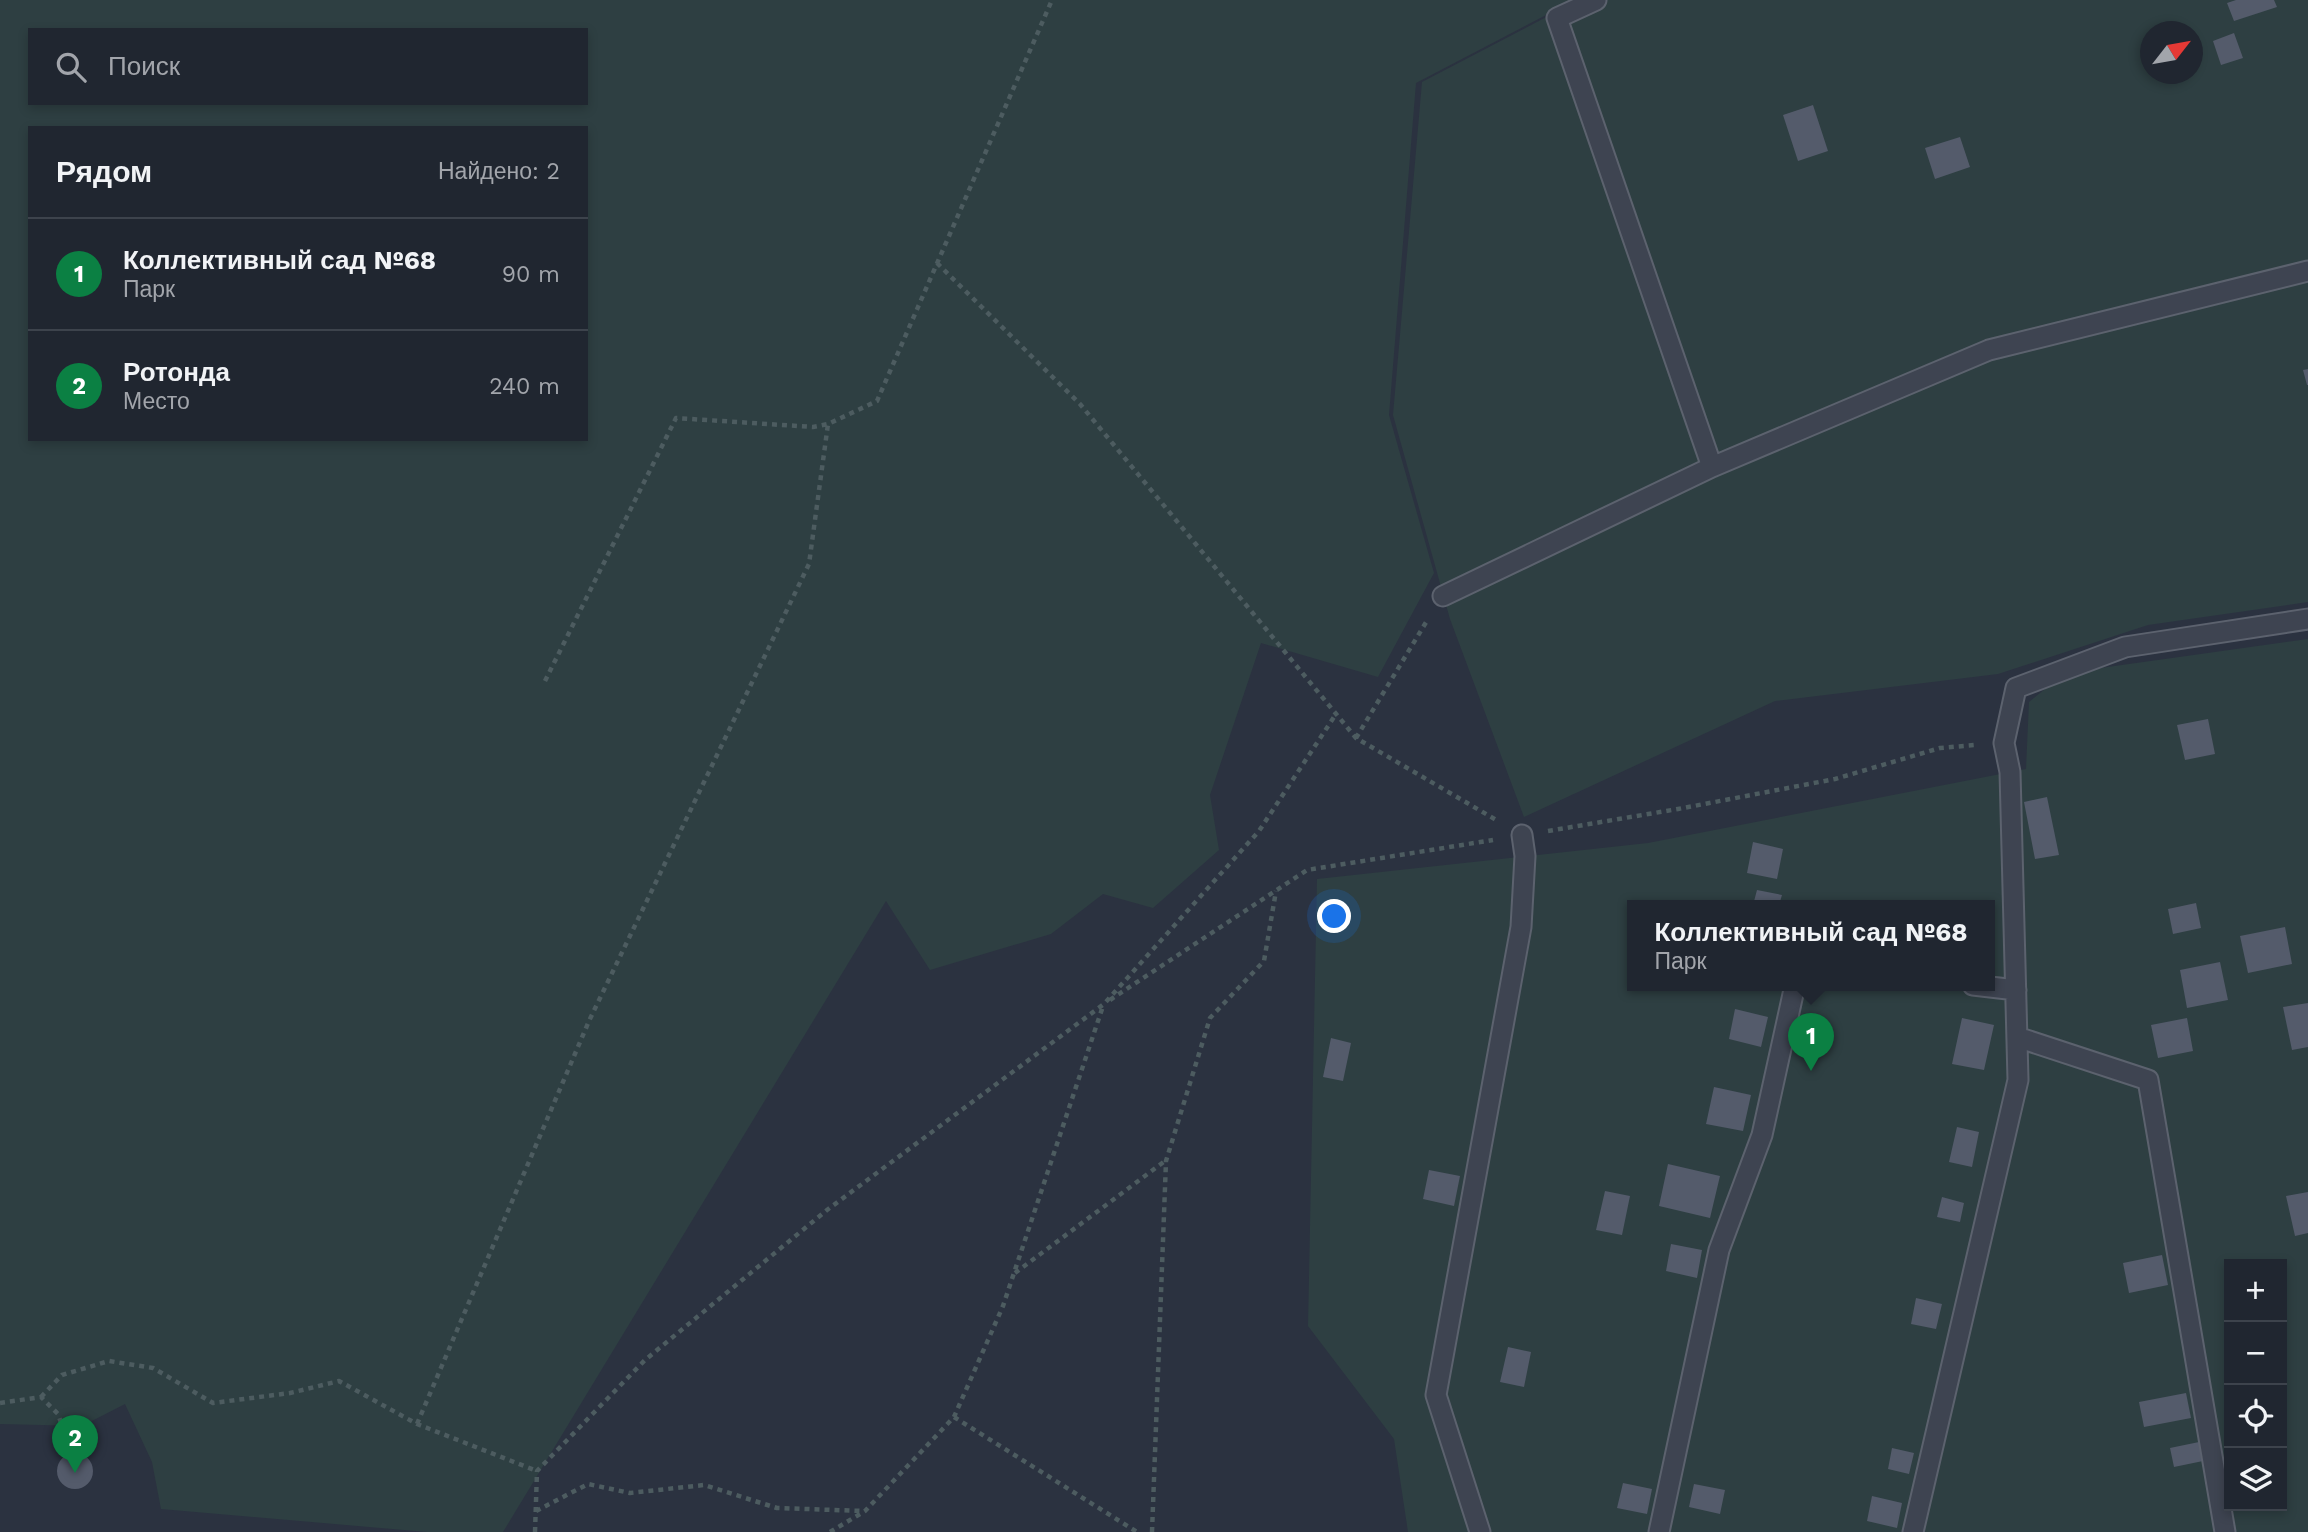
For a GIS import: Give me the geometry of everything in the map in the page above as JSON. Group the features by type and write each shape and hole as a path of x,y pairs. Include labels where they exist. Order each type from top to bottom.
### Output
{"lane":[{"path":"1596,0 1557,18 1712,467"},
{"path":"1443,596 1712,467 1989,350 2308,271"},
{"path":"1913,1532 2018,1080 2010,772 2004,743 2016,688 2125,647 2308,619"},
{"path":"1480,1532 1436,1395 1521,927 1525,856 1522,835"},
{"path":"1995,988 2016,990"},
{"path":"1659,1532 1719,1250 1762,1135 1794,991"},
{"path":"2017,1037 2148,1080 2225,1532"}],"path":[{"path":"545,681 676,418 813,427 828,424 877,401 1052,0"},
{"path":"937,263 1080,404 1356,738 1522,835"},
{"path":"418,1424 589,1021 809,564 828,424"},
{"path":"1356,738 1443,596"},
{"path":"830,1532 865,1511 954,1417 1003,1306 1104,1004 1259,831 1336,714"},
{"path":"535,1532 537,1471 645,1360 827,1210 1104,1004 1307,870 1678,809 1835,779 1940,748 2004,743"},
{"path":"1152,1532 1166,1161 1210,1018 1264,961 1276,891"},
{"path":"1013,1275 1166,1161"},
{"path":"0,1403 41,1398 62,1375 109,1361 153,1368 213,1403 290,1392 340,1381 418,1424 537,1471"},
{"path":"41,1398 58,1414 69,1446"},
{"path":"954,1417 1137,1532"},
{"path":"536,1511 588,1484 630,1493 704,1485 777,1508 865,1511"}],"shaded area":[{"path":"0,0 1575,0 1416,83 1389,415 1434,573 1378,677 1261,643 1210,795 1219,850 1153,908 1103,894 1051,934 930,970 886,901 503,1532 427,1532 161,1509 152,1462 125,1404 82,1426 0,1424"},
{"path":"1579,0 2308,0 2308,602 2148,625 1998,674 1775,701 1524,817 1450,619 1393,415 1422,82"},
{"path":"2308,639 2308,1532 1408,1532 1394,1439 1308,1326 1317,879 1648,843 2026,769 2029,702 2065,673"}],"building":[{"path":"2236,0 2274,0 2277,7 2234,21 2227,3"},
{"path":"2234,33 2243,58 2221,65 2213,41"},
{"path":"1813,105 1828,151 1798,161 1783,115"},
{"path":"1960,137 1970,167 1935,179 1925,148"},
{"path":"2308,369 2308,385 2307,385 2303,370"},
{"path":"2208,719 2215,754 2185,760 2177,725"},
{"path":"2047,797 2059,855 2035,859 2024,802"},
{"path":"1753,842 1783,849 1777,879 1747,873"},
{"path":"1757,890 1782,895 1780,900 1754,900"},
{"path":"2196,903 2201,928 2173,934 2168,909"},
{"path":"2285,927 2292,964 2248,973 2240,936"},
{"path":"2220,962 2228,1000 2187,1008 2180,970"},
{"path":"2308,1003 2308,1047 2292,1050 2283,1007"},
{"path":"1735,1009 1768,1017 1761,1047 1729,1039"},
{"path":"1962,1018 1994,1025 1984,1070 1952,1064"},
{"path":"2187,1018 2193,1051 2158,1058 2151,1025"},
{"path":"1331,1038 1351,1043 1343,1081 1323,1077"},
{"path":"1714,1087 1751,1095 1743,1131 1706,1124"},
{"path":"1957,1127 1979,1132 1972,1167 1949,1162"},
{"path":"1668,1164 1720,1176 1710,1218 1659,1206"},
{"path":"1429,1170 1460,1176 1454,1206 1423,1199"},
{"path":"1605,1191 1630,1196 1622,1235 1596,1230"},
{"path":"2308,1192 2308,1233 2295,1236 2286,1196"},
{"path":"1942,1197 1964,1203 1960,1222 1937,1217"},
{"path":"1671,1244 1702,1250 1697,1278 1666,1271"},
{"path":"2162,1255 2168,1285 2129,1293 2123,1263"},
{"path":"1916,1298 1942,1304 1936,1329 1911,1324"},
{"path":"1508,1347 1531,1352 1524,1387 1500,1382"},
{"path":"2186,1393 2191,1418 2144,1427 2139,1402"},
{"path":"2199,1442 2203,1461 2174,1467 2170,1448"},
{"path":"1892,1448 1914,1453 1909,1474 1888,1469"},
{"path":"75,1453 87,1459 93,1471 87,1483 75,1489 63,1483 57,1471 63,1459"},
{"path":"1623,1483 1652,1489 1647,1514 1617,1508"},
{"path":"1694,1484 1725,1490 1720,1514 1689,1507"},
{"path":"1872,1496 1902,1503 1897,1528 1867,1521"}],"place":[{"name":"Коллективный сад №68","path":"1811,1071"},
{"name":"Ротонда","path":"75,1473"}]}
